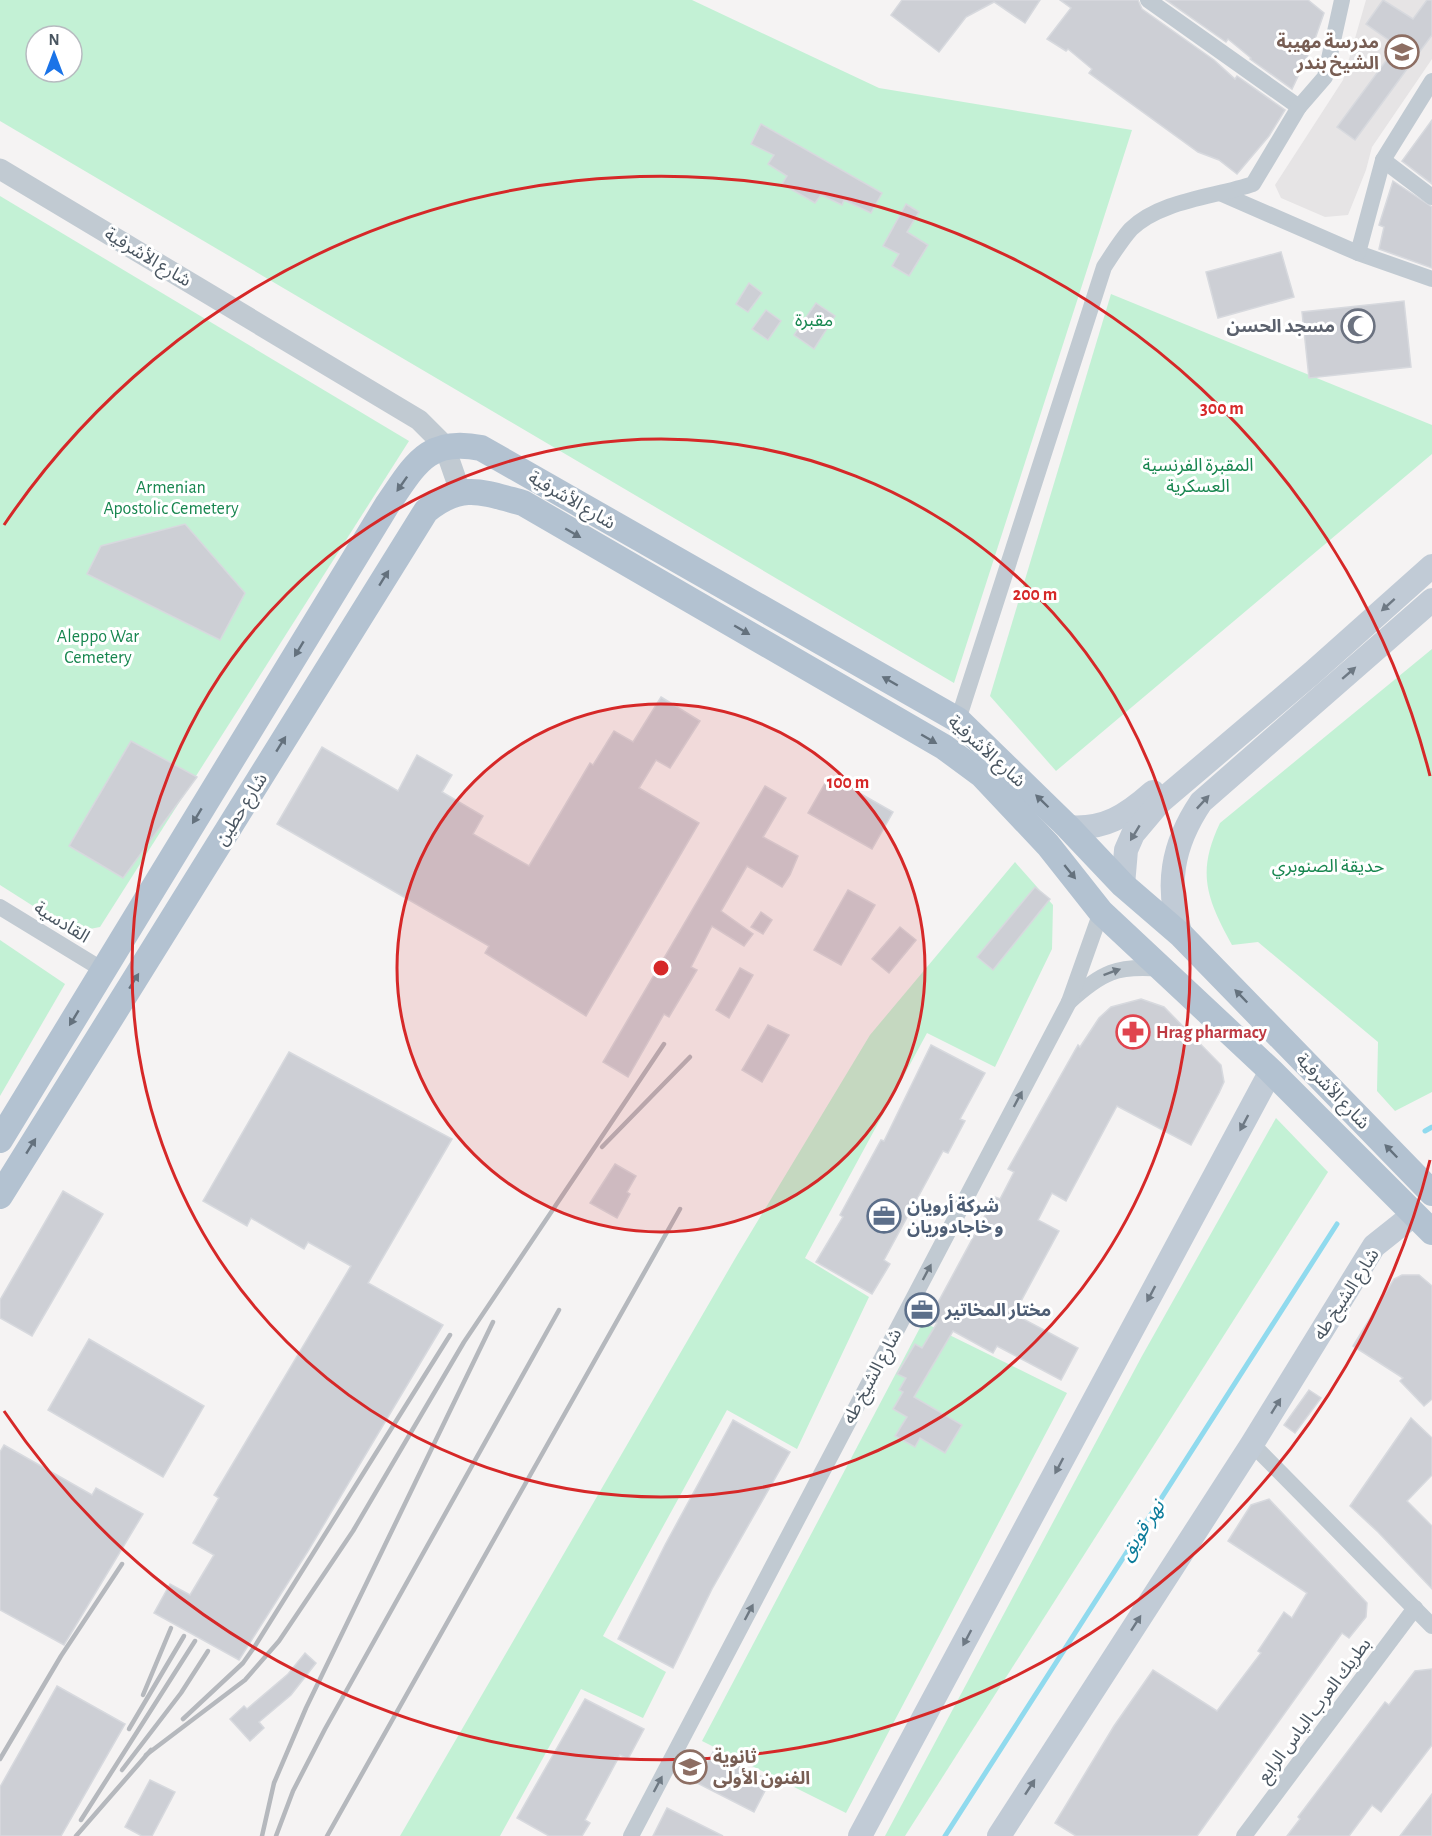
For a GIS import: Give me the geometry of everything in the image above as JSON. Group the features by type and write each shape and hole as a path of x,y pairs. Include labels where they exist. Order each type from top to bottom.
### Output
{"main road":[{"name":"شارع الأشرفية","path":"444,445 458,443 481,448 957,720 1068,827 1124,885 1181,935 1432,1193"},
{"name":"شارع حطين","path":"0,1140 387,505 423,457 444,445"},
{"name":"شارع الأشرفية","path":"460,491 481,492 523,503 944,747 981,775 1048,845 1101,912 1165,969 1271,1071 1423,1223"},
{"name":"شارع حطين","path":"0,1196 426,511 439,500 460,491"},
{"path":"1101,912 1124,885 1126,850 1144,819 1160,802 1432,566"},
{"path":"1181,935 1172,901 1172,866 1188,822 1201,802 1432,600"},
{"path":"1068,827 1087,829 1121,818 1187,765 1228,744"},
{"path":"860,1836 1271,1071"},
{"name":"شارع الشيخ طه","path":"999,1836 1252,1444 1374,1246 1423,1223"}],"street":[{"path":"1148,0 1299,107"},
{"path":"957,720 1104,267 1132,228 1171,205 1222,194 1253,184 1299,107 1325,77 1339,2"},
{"path":"1358,253 1383,160 1432,81"},
{"path":"1383,160 1432,197"},
{"name":"شارع الأشرفية","path":"0,169 419,420 444,445 460,491"},
{"path":"1222,194 1358,253 1432,279"},
{"name":"القادسية","path":"0,907 103,970"},
{"name":"شارع الشيخ طه","path":"631,1836 1069,1002 1101,912"},
{"path":"1069,1002 1091,982 1112,970 1131,966 1165,969"},
{"path":"1252,1444 1432,1626"},
{"name":"بطريك العرب الياس الرابع","path":"1244,1836 1415,1608"}],"shaded area":[{"path":"1366,0 1432,0 1432,59 1372,147 1366,170 1348,215 1325,217 1281,198 1275,185 1343,80"}],"green space":[{"name":"مقبرة","path":"0,0 692,0 879,88 1132,130 954,683 0,121"},
{"name":"Armenian Apostolic Cemetery","path":"0,196 409,441 100,927 74,932 0,885"},
{"name":"المقبرة الفرنسية العسكرية","path":"1111,294 1432,425 1432,454 1056,771 990,696"},
{"name":"حديقة الصنوبري","path":"1432,649 1432,1092 1395,1111 1377,1091 1378,1042 1258,942 1232,945 1211,899 1208,886 1208,857 1220,823"},
{"path":"1015,862 1053,905 1052,949 995,1067 927,1033 805,1258 869,1297 797,1449 727,1410 603,1636 666,1672 643,1718 581,1689 500,1836 400,1836 736,1257 870,1035"},
{"path":"0,940 65,984 0,1096"},
{"path":"1276,1118 1328,1172 905,1836 885,1836 1142,1356"},
{"path":"923,1322 1067,1393 846,1813 702,1741"}],"building":[{"path":"902,0 1040,0 1025,23 994,2 966,17 939,52 891,15"},
{"path":"1060,0 1138,0 1142,9 1214,60 1235,79 1237,76 1285,110 1269,136 1237,174 1219,160 1198,152 1089,73 1092,69 1068,49 1066,51 1047,39 1071,8"},
{"path":"1166,0 1308,0 1324,13 1314,42 1292,89 1250,59 1228,39 1226,42"},
{"path":"1383,0 1413,19 1427,0 1432,0 1432,35 1355,140 1337,127 1397,46 1366,24"},
{"path":"1432,120 1432,184 1402,161"},
{"path":"761,124 882,193 871,213 844,200 842,205 821,195 815,203 782,184 787,176 768,164 774,155 751,144"},
{"path":"1393,181 1432,207 1432,268 1379,249 1384,227 1379,225"},
{"path":"906,204 919,212 907,232 928,245 909,276 892,266 899,254 883,246"},
{"path":"1281,252 1294,297 1218,318 1206,272"},
{"path":"749,283 762,293 748,312 736,304"},
{"path":"1404,301 1411,367 1309,378 1302,312"},
{"path":"816,303 835,316 814,349 794,335"},
{"path":"766,310 781,321 768,340 752,329"},
{"path":"185,524 245,593 220,640 87,574 101,546"},
{"path":"661,697 700,721 670,768 656,760 639,788 699,823 586,1016 485,953 489,946 277,824 322,747 398,791 417,755 452,775 442,792 483,816 473,834 529,866 590,763 593,765 614,731 633,742"},
{"path":"131,741 197,777 123,878 69,846"},
{"path":"828,778 833,778 893,812 872,849 808,813"},
{"path":"765,786 786,798 763,837 798,856 790,875 782,887 747,866 721,911 753,934 744,946 712,926 691,967 697,970 669,1017 664,1014 628,1077 603,1062"},
{"path":"1035,887 1050,899 993,970 977,957"},
{"path":"848,890 875,905 841,965 814,950"},
{"path":"761,912 772,920 763,934 751,927"},
{"path":"900,927 916,940 889,973 872,959"},
{"path":"740,968 753,975 729,1018 716,1010"},
{"path":"1141,999 1164,1007 1221,1065 1224,1082 1219,1093 1191,1145 1117,1106 1066,1201 1052,1193 1038,1220 1059,1231 1014,1314 1078,1348 1061,1380 997,1346 993,1353 953,1331 914,1397 962,1425 945,1453 920,1438 915,1447 895,1436 907,1417 893,1409 903,1392 899,1390 906,1378 897,1374 915,1344 922,1348 937,1323 929,1319 995,1197 1000,1199 1014,1172 1008,1169 1078,1045 1080,1047 1099,1018 1111,1007"},
{"path":"768,1025 789,1035 762,1082 742,1070"},
{"path":"931,1045 985,1073 960,1119 965,1121 948,1153 943,1151 884,1260 890,1264 872,1294 816,1262 843,1217 840,1215 881,1140 884,1141"},
{"path":"289,1052 452,1139 368,1283 443,1325 308,1551 239,1660 154,1613 170,1584 190,1595 214,1555 193,1543 219,1498 214,1495 351,1266 308,1242 304,1249 251,1218 247,1226 203,1201"},
{"path":"615,1164 636,1176 627,1192 630,1194 617,1218 590,1203"},
{"path":"63,1191 103,1214 32,1336 0,1318 0,1300"},
{"path":"1402,1275 1419,1275 1432,1286 1432,1399 1424,1406 1400,1381 1403,1378 1353,1346 1394,1279"},
{"path":"89,1339 204,1406 163,1477 48,1410"},
{"path":"1309,1390 1321,1398 1295,1433 1284,1425"},
{"path":"1411,1418 1432,1438 1432,1475 1407,1501 1432,1526 1432,1589 1350,1506"},
{"path":"733,1420 790,1452 712,1589 673,1668 618,1639 665,1545"},
{"path":"4,1445 92,1495 96,1488 143,1514 64,1645 0,1610 0,1452"},
{"path":"1269,1499 1367,1603 1366,1617 1349,1638 1342,1633 1197,1836 1076,1836 1055,1823 1114,1726 1153,1670 1217,1711 1261,1653 1258,1651 1284,1612 1292,1618 1307,1593 1228,1541 1251,1505"},
{"path":"305,1653 316,1663 291,1695 259,1722 264,1728 250,1741 230,1719 244,1706 247,1709 288,1674"},
{"path":"1432,1669 1432,1745 1381,1812 1372,1805 1349,1836 1287,1836 1300,1819 1298,1817 1385,1702 1389,1705 1415,1671"},
{"path":"57,1686 125,1724 61,1836 0,1836 0,1787"},
{"path":"585,1699 644,1729 628,1759 620,1755 585,1820 590,1823 582,1836 549,1836 517,1818"},
{"path":"713,1752 770,1781 754,1812 697,1783"},
{"path":"150,1780 175,1792 152,1836 142,1836 125,1827"},
{"path":"1432,1794 1432,1836 1400,1836"},
{"path":"667,1808 723,1836 653,1836"}],"waterway":[{"name":"نهر قويق","path":"1425,1131 1432,1127"},
{"name":"نهر قويق","path":"945,1836 1337,1224"}],"railway":[{"path":"146,1755 245,1680 279,1641 353,1531 464,1342 664,1044"},
{"path":"602,1147 690,1057"},
{"path":"327,1836 680,1209"},
{"path":"276,1836 293,1791 325,1729 559,1310"},
{"path":"262,1836 274,1783 306,1708 493,1322"},
{"path":"183,1719 243,1663 255,1646 450,1335"},
{"path":"0,1759 61,1656 122,1564"},
{"path":"143,1695 171,1628"},
{"path":"129,1729 184,1636"},
{"path":"81,1820 195,1641"},
{"path":"122,1770 181,1693 208,1651"},
{"path":"76,1836 151,1750"}],"place":[{"name":"مدرسة مهيبة الشيخ بندر","path":"1402,52"},
{"name":"مسجد الحسن","path":"1358,326"},
{"name":"Hrag pharmacy","path":"1133,1032"},
{"name":"شركة أرويان و خاجادوريان","path":"884,1216"},
{"name":"مختار المخاتير","path":"922,1310"},
{"name":"ثانوية الفنون الأولى","path":"690,1767"}],"park label":[{"name":"Aleppo War Cemetery","path":"98,646"}]}
